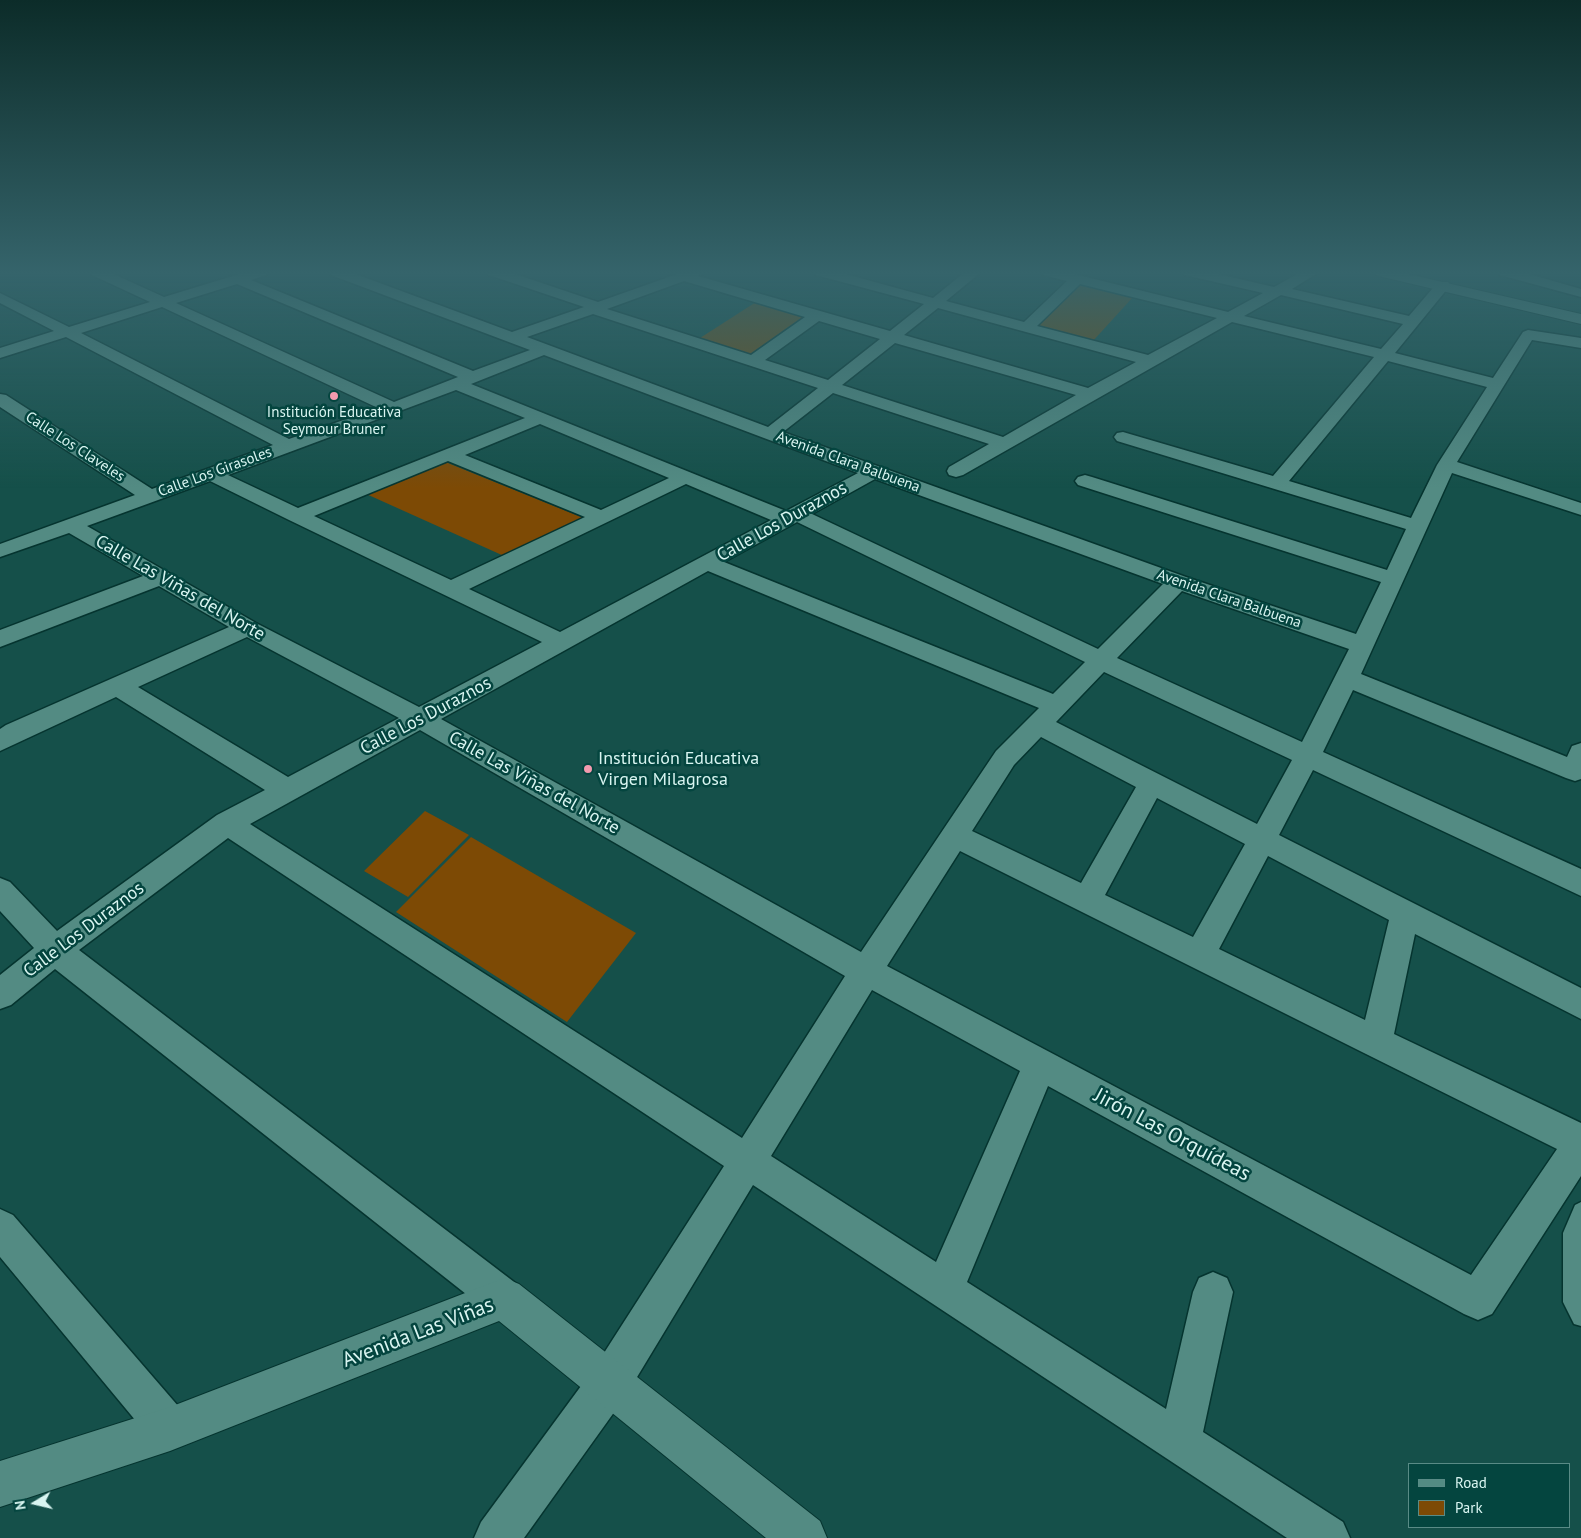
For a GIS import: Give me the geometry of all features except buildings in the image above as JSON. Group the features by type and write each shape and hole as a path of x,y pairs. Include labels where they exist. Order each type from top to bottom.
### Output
{"street":[{"path":"0,353 29,344"},
{"path":"88,344 288,446"},
{"path":"252,344 393,408"},
{"path":"382,344 466,381 540,418 684,478 792,517 1581,883"},
{"name":"Avenida Clara Balbuena","path":"529,344 770,434 1178,582 1362,645"},
{"path":"702,344 1004,443"},
{"path":"753,361 777,344"},
{"path":"770,434 884,344"},
{"path":"916,344 1090,394"},
{"path":"1090,344 1151,360"},
{"path":"956,471 1181,344"},
{"path":"1341,344 1497,384"},
{"path":"1277,484 1394,344"},
{"path":"1200,956 1307,756 1362,645 1446,465 1522,344"},
{"name":"Calle Los Girasoles","path":"2,549 393,408 543,350"},
{"name":"Calle Los Claveles","path":"0,399 149,496"},
{"path":"296,516 540,418"},
{"path":"1123,437 1417,526"},
{"path":"449,455 601,517"},
{"path":"1446,465 1581,509"},
{"name":"Calle Los Duraznos","path":"0,994 55,950 227,824 874,472"},
{"path":"211,474 562,642"},
{"path":"450,589 684,478"},
{"path":"1086,481 1392,579"},
{"name":"Calle Las Viñas del Norte","path":"70,525 248,628 420,719 866,971"},
{"path":"707,563 1047,714 1152,782 1581,1004"},
{"path":"0,639 161,577"},
{"path":"497,1538 610,1382 866,971 1005,758 1178,582"},
{"path":"0,741 15,732 248,628"},
{"path":"1346,678 1574,771 1581,753"},
{"path":"118,686 288,790"},
{"path":"1087,900 1152,782"},
{"path":"227,824 1327,1538"},
{"path":"954,835 1581,1143"},
{"path":"0,892 55,950 504,1299"},
{"path":"1376,1042 1405,913"},
{"name":"Jirón Las Orquídeas","path":"866,971 1478,1300 1581,1143"},
{"path":"944,1290 1040,1064"},
{"path":"0,1228 170,1429"},
{"path":"1179,1442 1212,1292"},
{"name":"Avenida Las Viñas","path":"0,1484 170,1429 504,1299 803,1538"}],"lane":[{"path":"1581,1211 1572,1233 1572,1302 1581,1317"}],"green space":[{"path":"718,344 765,344 750,354"},
{"path":"443,461 586,519 504,556 364,493"},
{"path":"425,811 469,835 408,897 364,871"},
{"path":"471,837 636,933 567,1022 396,912"}],"place":[{"name":"Institución Educativa Seymour Bruner","path":"334,396"},
{"name":"Institución Educativa Virgen Milagrosa","path":"588,769"}]}
